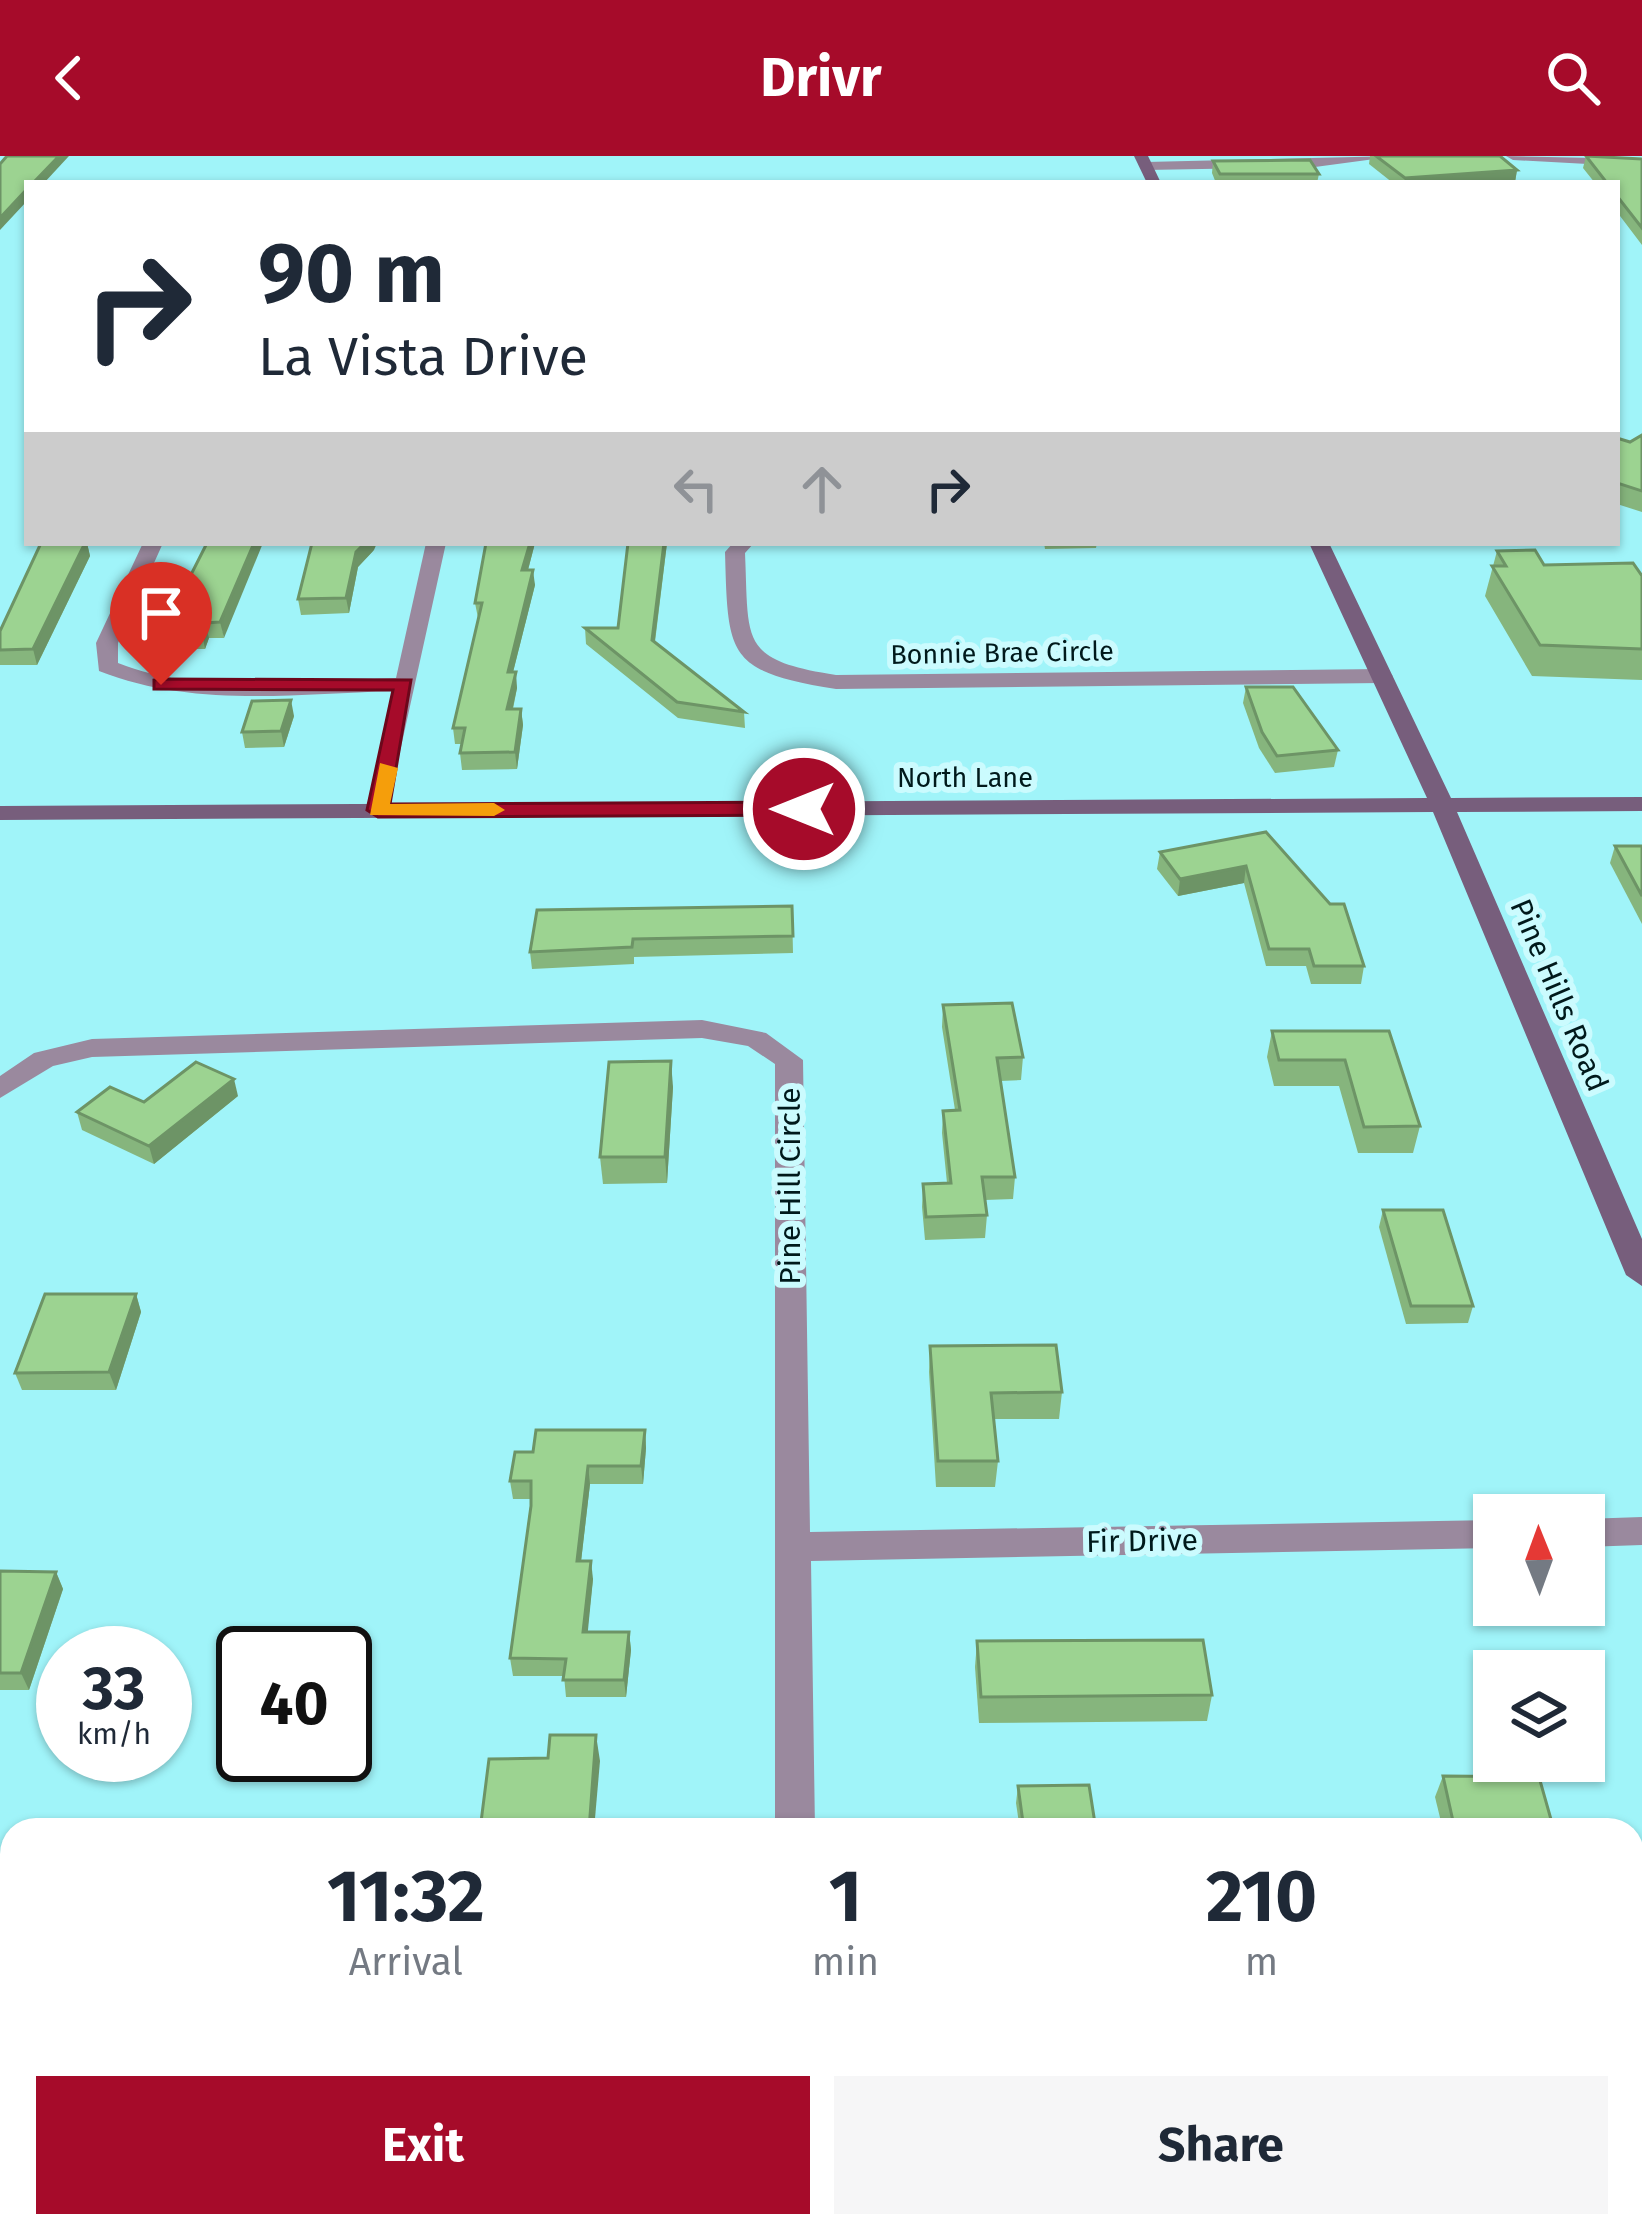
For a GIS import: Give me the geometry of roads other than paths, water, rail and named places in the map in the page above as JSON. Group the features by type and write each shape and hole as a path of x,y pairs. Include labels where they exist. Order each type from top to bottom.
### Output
{"street":[{"path":"1144,161 1315,164 1390,156"},
{"path":"1513,156 1642,163"},
{"path":"152,546 107,643 107,666 134,681 187,688 404,684"},
{"path":"378,810 435,546"},
{"name":"Bonnie Brae Circle","path":"740,546 735,552 740,643 749,659 777,674 836,682 1382,676"},
{"name":"Pine Hills Road","path":"1320,546 1443,807 1642,1275"},
{"name":"North Lane","path":"0,813 1642,804"},
{"name":"Pine Hill Circle","path":"0,1089 44,1059 92,1048 702,1029 756,1039 789,1060 795,1818"},
{"path":"1605,1533 1642,1532"},
{"name":"Fir Drive","path":"790,1547 1473,1534"}]}
